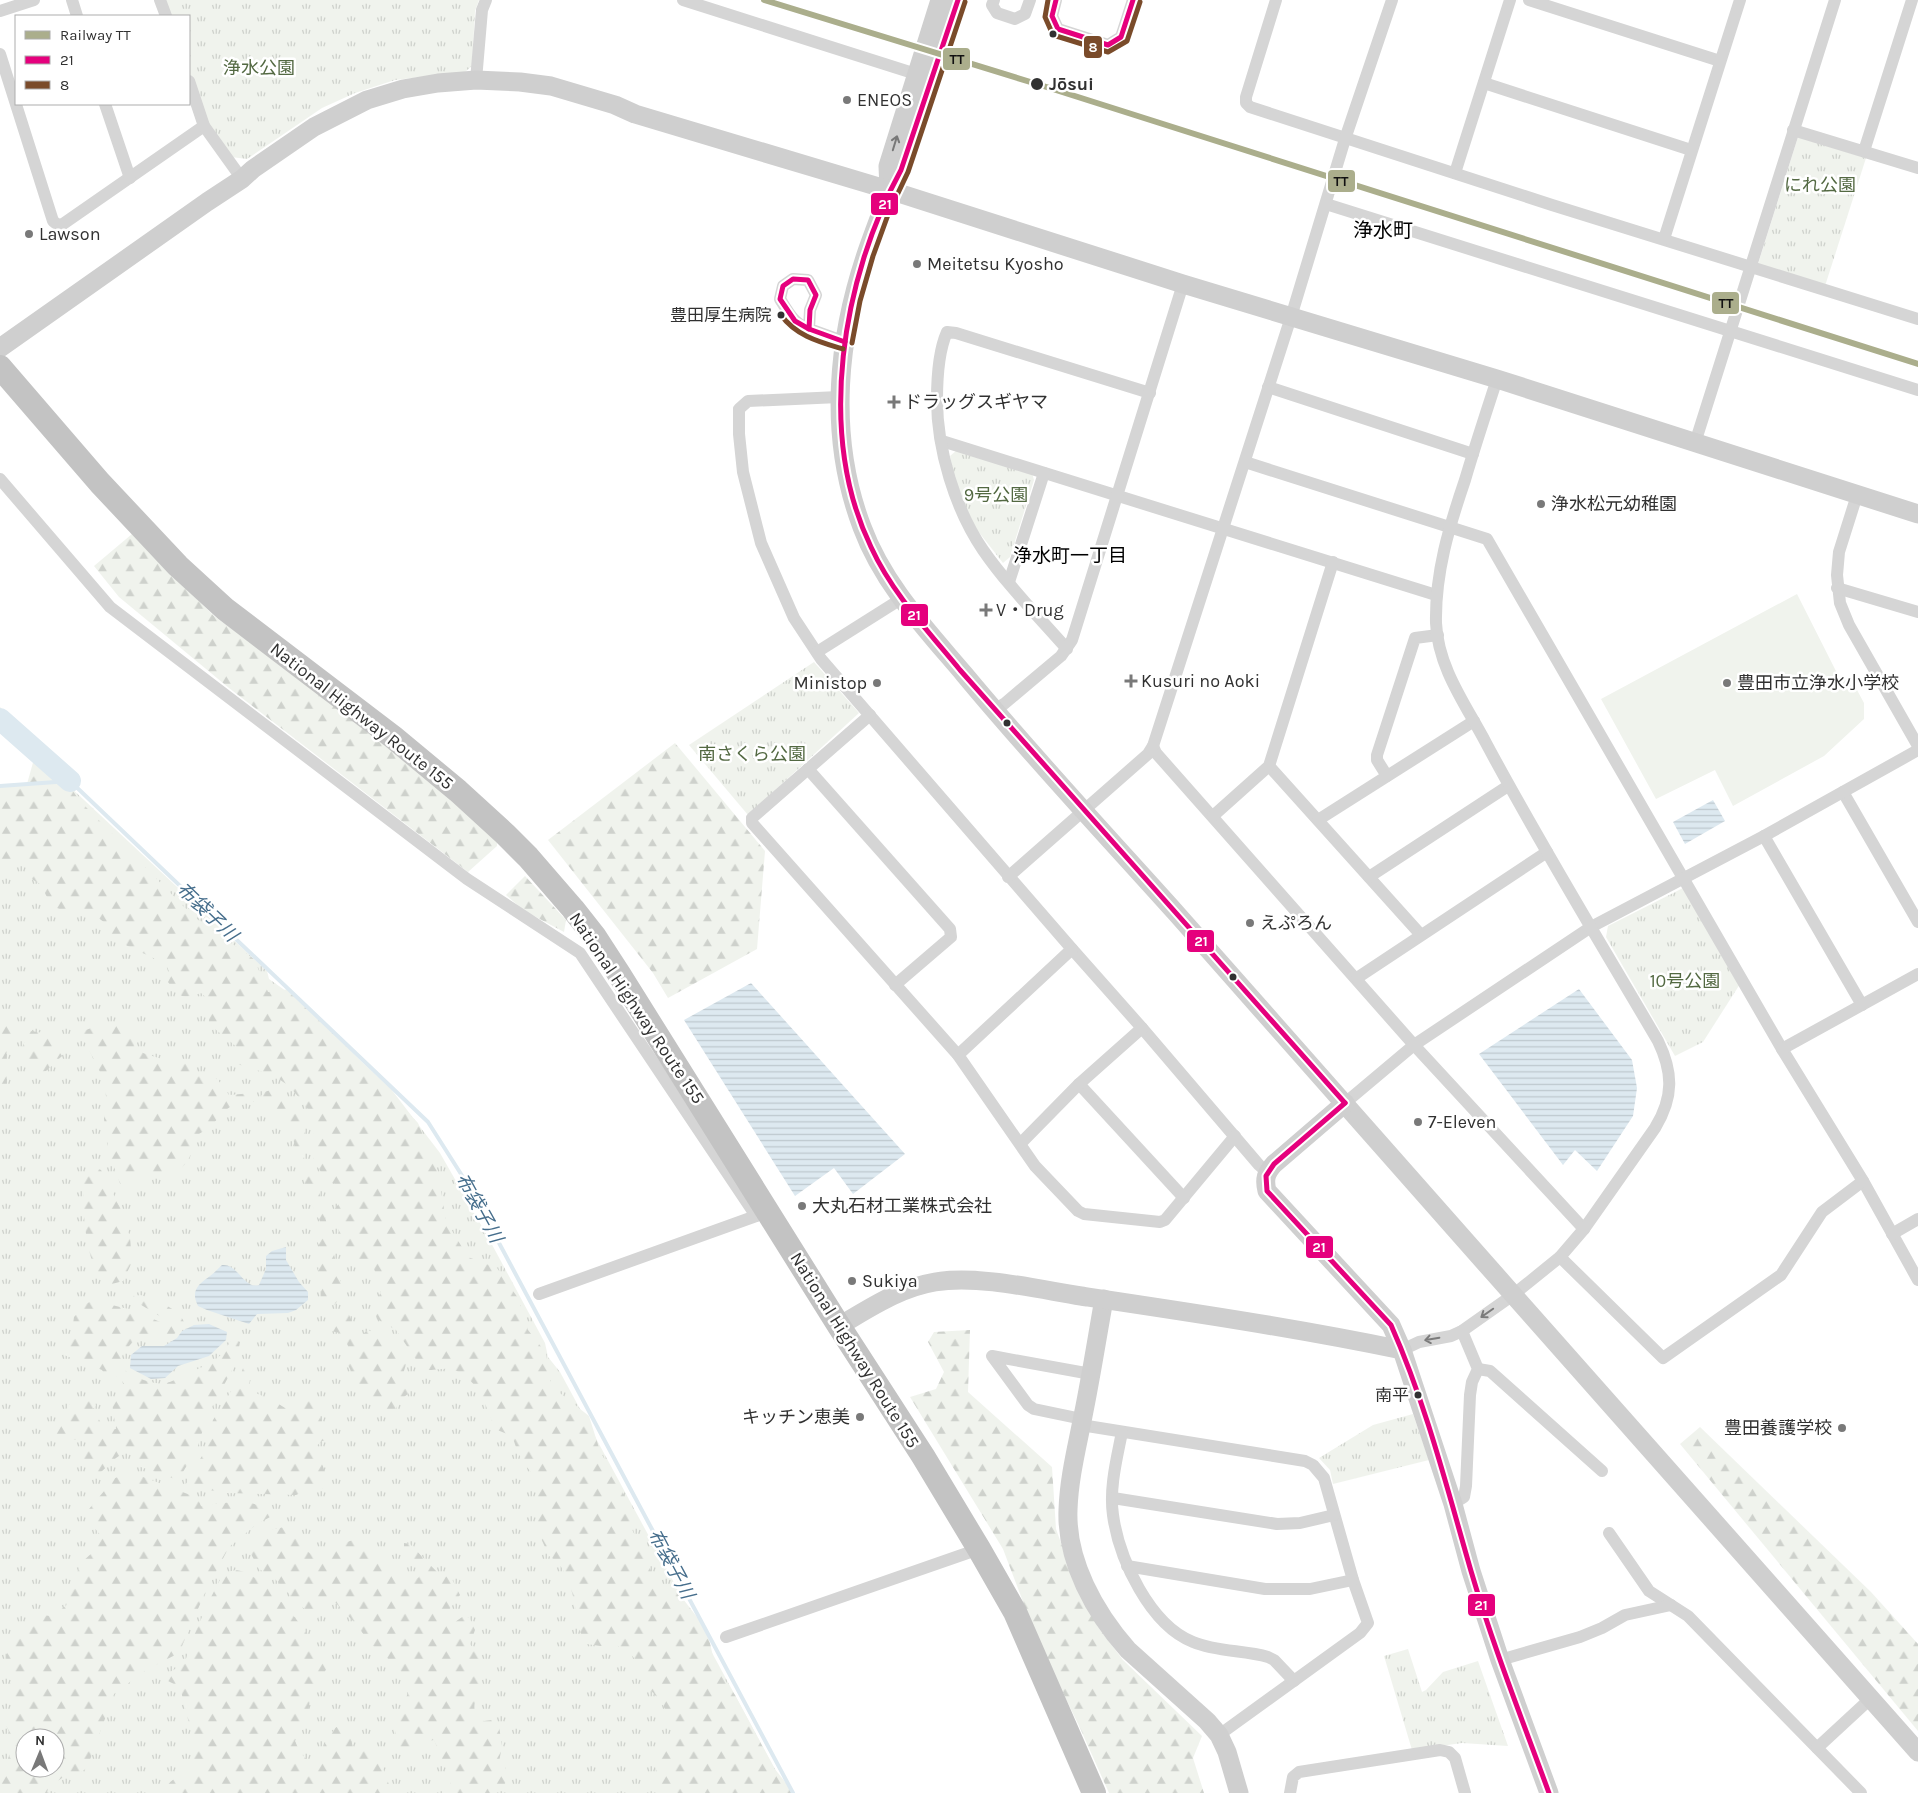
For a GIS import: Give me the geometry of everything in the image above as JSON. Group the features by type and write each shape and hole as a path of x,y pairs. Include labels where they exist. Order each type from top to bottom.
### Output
{"highway":[{"name":"National Highway Route 155","path":"0,368 100,483 178,566 225,609 393,737 458,791 528,857 594,937 761,1212 839,1326 923,1456 1015,1612 1094,1793"}],"street":[{"path":"0,11 34,0"},
{"path":"72,0 77,15"},
{"path":"160,0 166,15"},
{"path":"476,80 482,10 486,0"},
{"path":"683,0 923,77"},
{"path":"958,0 943,11 923,77 888,166 889,190 861,268 844,342 839,397 842,445 852,495 862,527 877,561 901,599 994,710 1918,1752"},
{"path":"994,0 992,5 997,13 1015,19 1025,14 1030,0"},
{"path":"1056,0 1052,16 1058,29 1108,45 1121,37 1133,0"},
{"path":"1276,0 1246,94 1246,103 1250,107 1552,205 1918,319"},
{"path":"1008,877 1148,754 1153,746 1291,317 1345,139 1391,0"},
{"path":"1455,173 1510,0"},
{"path":"1529,0 1720,61"},
{"path":"1664,239 1740,0"},
{"path":"1695,442 1835,0"},
{"path":"1864,151 1912,0"},
{"path":"0,54 15,101"},
{"path":"0,348 314,127 367,100 403,89 438,83 476,80 520,82 550,86 598,100 642,116 889,190 1183,284 1497,379 1918,514"},
{"path":"1484,83 1691,150"},
{"path":"190,85 204,126 242,179"},
{"path":"16,105 54,224 58,225 63,224 204,126"},
{"path":"105,105 130,178"},
{"path":"1793,130 1918,168"},
{"path":"1326,204 1918,390"},
{"path":"994,710 1004,704 1061,656 1072,640 1183,284"},
{"path":"810,330 844,342"},
{"path":"1067,649 984,551 958,504 952,487 937,414 940,354 947,332 956,333 1150,393"},
{"path":"839,1326 888,1297 911,1287 936,1282 988,1282 1104,1299 1359,1341 1402,1350 1419,1342 1451,1336 1462,1331 1513,1296 1560,1257 1584,1229 1664,1112 1670,1089 1665,1056 1658,1040 1508,786 1450,678 1438,635 1436,626 1436,595 1439,569 1449,527 1497,379"},
{"path":"1268,387 1473,454"},
{"path":"839,397 748,401 739,409 743,472 761,543 790,610 817,652 870,715 1008,877 1267,1172"},
{"path":"942,441 1436,595"},
{"path":"1245,462 1487,539 1782,1049 1863,1181 1918,1280"},
{"path":"1009,582 1044,473"},
{"path":"0,479 110,607 467,880 580,953 761,1212 539,1294"},
{"path":"1857,495 1839,552 1838,588 1840,603 1849,625 1918,746"},
{"path":"1213,816 1269,766 1333,562"},
{"path":"1838,588 1918,612"},
{"path":"817,652 901,599"},
{"path":"1387,776 1377,760 1377,755 1416,638 1438,635"},
{"path":"870,715 752,818 752,823 958,1055 1041,1174 1074,1207 1084,1214 1160,1222 1165,1220 1235,1136"},
{"path":"1318,820 1474,721"},
{"path":"1153,746 1156,753 1357,978 1414,1045 1584,1229"},
{"path":"1549,1793 1500,1660 1471,1571 1453,1504 1402,1350 1391,1325 1267,1191 1265,1181 1267,1172 1344,1103 1414,1045 1591,926 1764,836 1918,750"},
{"path":"1269,766 1421,934"},
{"path":"808,769 950,929 951,937 895,984"},
{"path":"1369,877 1508,786"},
{"path":"1843,792 1918,922"},
{"path":"1764,836 1862,1005"},
{"path":"1357,978 1547,852"},
{"path":"958,1055 1072,949"},
{"path":"1782,1049 1918,974"},
{"path":"1020,1143 1078,1084 1142,1028"},
{"path":"1078,1084 1184,1198"},
{"path":"1560,1257 1663,1358 1781,1275 1822,1212 1863,1181"},
{"path":"1892,1234 1918,1219"},
{"path":"1104,1299 1070,1477 1068,1511 1074,1555 1097,1610 1128,1650 1207,1721 1219,1735 1227,1752 1239,1793"},
{"path":"1453,1504 1464,1497 1470,1395 1472,1382 1478,1368 1462,1331"},
{"path":"1091,1374 992,1356 1028,1405 1034,1409 1122,1432 1305,1461 1313,1465 1324,1478 1353,1580 1368,1623 1360,1633 1219,1735"},
{"path":"1478,1368 1490,1371 1602,1471"},
{"path":"1122,1432 1114,1477 1112,1514 1123,1557 1156,1614 1172,1630 1194,1643 1274,1660 1294,1681"},
{"path":"1113,1498 1277,1524 1300,1523 1334,1515"},
{"path":"1609,1533 1649,1591 1688,1616 1861,1793"},
{"path":"726,1637 978,1549"},
{"path":"1127,1566 1264,1590 1310,1589 1353,1580"},
{"path":"1500,1660 1580,1637 1602,1628 1624,1615 1671,1605"},
{"path":"1817,1748 1870,1699"},
{"path":"1290,1793 1293,1777 1300,1772 1440,1750 1449,1752 1455,1758 1464,1793"}],"green space":[{"name":"浄水公園","path":"164,0 479,0 475,11 472,66 465,72 395,80 355,93 322,108 247,159 231,157 206,121 190,75 190,15 170,15"},
{"name":"にれ公園","path":"1798,137 1866,158 1825,286 1758,264"},
{"name":"9号公園","path":"957,450 1032,473 1034,480 1010,557 1003,563 974,526 955,480 950,456"},
{"path":"132,534 214,616 354,717 497,837 497,846 468,872 229,688 119,597 94,566"},
{"path":"1797,594 1841,681 1850,677 1864,703 1864,719 1824,756 1733,806 1715,770 1656,799 1601,699"},
{"name":"南さくら公園","path":"814,662 859,713 748,815 689,745"},
{"path":"0,707 50,757 79,800 194,917 254,959 268,992 290,989 341,1040 418,1123 438,1172 446,1221 468,1257 497,1268 518,1298 528,1330 546,1353 551,1386 589,1416 600,1451 628,1502 631,1527 656,1582 680,1595 707,1630 715,1665 735,1695 774,1768 794,1793 664,1793 656,1773 655,1758 665,1749 670,1740 672,1730 666,1710 644,1684 647,1669 639,1664 628,1651 616,1645 600,1646 587,1644 580,1632 568,1579 559,1563 549,1556 535,1525 538,1513 533,1500 537,1493 537,1482 520,1456 512,1436 495,1429 485,1403 475,1387 462,1374 454,1370 427,1370 417,1361 396,1330 377,1319 374,1310 382,1288 374,1269 355,1258 341,1240 334,1210 344,1197 339,1185 328,1182 313,1160 314,1128 312,1115 302,1101 289,1086 273,1075 237,1064 238,1048 209,1024 210,1004 206,997 201,993 185,997 178,994 168,982 170,974 166,964 115,940 104,930 105,923 92,913 69,913 57,908 52,900 47,897 40,884 30,878 31,872 26,864 10,859 7,865 0,867 0,785 27,784 34,759 18,733 0,716"},
{"path":"675,743 765,851 757,949 668,998 653,973 548,840"},
{"path":"68,785 267,971 269,979 286,991 391,1089 440,1153 545,1343 548,1357 560,1372 788,1793 0,1793 0,792"},
{"path":"525,876 566,920 564,932 523,910 506,895"},
{"name":"10号公園","path":"1683,888 1740,984 1703,1042 1675,1056 1606,937 1608,926"},
{"path":"0,1009 12,1029 6,1055 7,1090 0,1111"},
{"path":"115,1024 131,1027 139,1039 134,1046 143,1053 165,1060 184,1062 198,1074 212,1076 218,1080 229,1095 253,1093 254,1102 245,1102 228,1108 210,1127 198,1135 187,1162 177,1171 165,1175 143,1175 127,1190 122,1189 109,1153 104,1119 106,1096 103,1078 80,1032 97,1026"},
{"path":"31,1031 43,1033 57,1041 56,1047 62,1056 46,1071 30,1075 24,1062 22,1048"},
{"path":"278,1088 296,1107 303,1119 306,1135 303,1160 296,1158 295,1145 287,1126 261,1096 264,1092"},
{"path":"92,1166 101,1170 120,1207 130,1237 132,1262 123,1281 112,1284 102,1277 96,1269 91,1257 85,1229 83,1175"},
{"path":"309,1175 319,1191 341,1284 342,1296 334,1305 325,1306 321,1296 321,1290 326,1281 318,1270 322,1256 317,1239 321,1228 320,1221 304,1189 304,1179"},
{"path":"141,1295 171,1308 177,1312 184,1322 176,1333 170,1336 158,1338 137,1337 123,1353 120,1365 134,1376 155,1383 168,1382 212,1362 223,1352 232,1337 240,1342 236,1363 207,1416 197,1449 178,1480 138,1466 128,1450 100,1473 92,1472 87,1468 81,1455 87,1443 84,1438 61,1442 54,1434 61,1417 69,1405 75,1405 89,1399 96,1405 93,1409 105,1430 116,1429 112,1404 125,1385 118,1376 106,1377 102,1370 64,1355 70,1345 74,1317 86,1304 98,1297 112,1305 132,1310 165,1324 166,1320 133,1300 133,1296"},
{"path":"345,1306 359,1337 368,1330 374,1333 389,1343 407,1361 403,1374 409,1393 398,1402 395,1414 383,1415 372,1401 344,1357 348,1352 348,1345 340,1333 331,1331 327,1318"},
{"path":"970,1330 968,1392 1052,1467 1056,1529 1075,1582 1098,1627 1123,1660 1202,1736 1193,1758 1204,1793 1109,1793 1038,1641 1003,1549 910,1397 936,1389 944,1372 928,1342 934,1332"},
{"path":"246,1359 251,1366 249,1390 272,1400 290,1411 299,1408 308,1393 314,1394 322,1422 332,1440 322,1441 313,1449 324,1468 325,1484 323,1489 315,1487 296,1495 227,1493 197,1488 186,1484 203,1454 213,1420 240,1377"},
{"path":"1413,1414 1429,1460 1333,1484 1330,1470 1319,1458 1373,1425"},
{"path":"1700,1427 1871,1592 1918,1644 1918,1731 1680,1444"},
{"path":"121,1476 141,1476 198,1498 201,1506 230,1502 249,1503 266,1509 272,1516 257,1524 229,1547 204,1595 179,1653 146,1670 114,1694 87,1768 78,1774 65,1777 65,1728 15,1728 15,1778 62,1778 48,1788 47,1793 0,1793 11,1746 10,1736 3,1716 14,1706 8,1691 14,1674 6,1657 13,1637 41,1615 51,1616 66,1606 81,1563 94,1551 102,1537 84,1515 115,1478"},
{"path":"287,1526 298,1533 306,1550 316,1558 331,1555 341,1544 353,1540 366,1545 409,1584 419,1577 418,1568 404,1554 404,1543 410,1544 437,1572 452,1579 460,1595 449,1610 451,1620 455,1622 465,1615 470,1619 475,1630 470,1644 479,1657 480,1681 484,1691 475,1703 475,1714 477,1718 484,1721 492,1720 499,1726 502,1746 499,1762 505,1766 507,1778 505,1784 497,1787 496,1793 443,1793 451,1785 447,1770 434,1740 421,1742 409,1752 400,1752 393,1722 401,1714 409,1689 399,1668 373,1646 334,1601 319,1615 316,1621 273,1577 259,1569 251,1554 259,1536 268,1531"},
{"path":"236,1570 248,1574 274,1593 327,1660 327,1668 310,1700 306,1724 295,1741 301,1752 306,1758 317,1763 326,1741 336,1727 348,1728 355,1753 368,1745 380,1760 392,1793 165,1793 166,1788 171,1782 178,1777 190,1773 193,1740 180,1687 162,1678 185,1662 192,1640 222,1576"},
{"path":"1408,1649 1422,1692 1443,1672 1478,1661 1508,1746 1462,1743 1412,1750 1384,1656"}],"shaded area":[{"path":"1713,800 1725,821 1685,844 1673,822"},
{"path":"751,983 905,1154 853,1194 834,1168 795,1196 684,1020"},
{"path":"1579,989 1632,1060 1637,1088 1633,1116 1597,1171 1575,1150 1563,1165 1479,1054"},
{"path":"286,1247 286,1260 299,1282 308,1292 308,1300 296,1310 288,1313 257,1314 249,1324 198,1306 195,1296 197,1288 222,1265 228,1265 249,1284 259,1285 266,1269 266,1256 272,1251"},
{"path":"209,1324 227,1332 226,1340 209,1356 178,1366 165,1378 151,1379 130,1368 131,1355 142,1346 164,1346 177,1338 182,1331 194,1325"}],"waterway":[{"path":"0,719 70,781"},
{"name":"布袋子川","path":"0,786 70,781 428,1122 468,1185 793,1793"}],"rail line":[{"name":"TT","path":"764,0 1037,84 1918,364"}],"transit line":[{"name":"21","path":"958,0 901,170 881,213 864,258 851,307 843,356 841,406 844,455 854,502 871,547 880,564 900,596 923,626 1345,1103"},
{"name":"8","path":"1048,0 1045,17 1053,35 1108,52 1127,41 1140,2"},
{"name":"21","path":"1056,0 1052,16 1058,29 1108,45 1121,37 1133,0"},
{"name":"8","path":"852,343 860,301 873,256 889,212 908,172 965,2"},
{"name":"21","path":"793,279 808,280 816,295 810,310 809,329 795,321 780,299 783,286 793,279"},
{"name":"8","path":"781,315 801,333 817,341 843,349"},
{"name":"21","path":"809,329 845,342"},
{"name":"21","path":"1345,1103 1274,1164 1266,1176 1267,1191 1391,1325 1415,1385 1489,1627 1549,1793"}],"place":[{"name":"Jōsui","path":"1037,84"},
{"name":"ENEOS","path":"847,100"},
{"name":"Lawson","path":"29,234"},
{"name":"Meitetsu Kyosho","path":"917,264"},
{"name":"豊田厚生病院","path":"781,315"},
{"name":"ドラッグスギヤマ","path":"894,402"},
{"name":"浄水松元幼稚園","path":"1541,504"},
{"name":"V・Drug","path":"986,610"},
{"name":"Kusuri no Aoki","path":"1131,681"},
{"name":"Ministop","path":"877,683"},
{"name":"豊田市立浄水小学校","path":"1727,683"},
{"name":"えぷろん","path":"1250,923"},
{"name":"7-Eleven","path":"1418,1122"},
{"name":"大丸石材工業株式会社","path":"802,1206"},
{"name":"Sukiya","path":"852,1281"},
{"name":"南平","path":"1418,1395"},
{"name":"キッチン恵美","path":"860,1417"},
{"name":"豊田養護学校","path":"1842,1428"}],"district":[{"name":"浄水町","path":"1383,230"},
{"name":"浄水町一丁目","path":"1070,556"}]}
